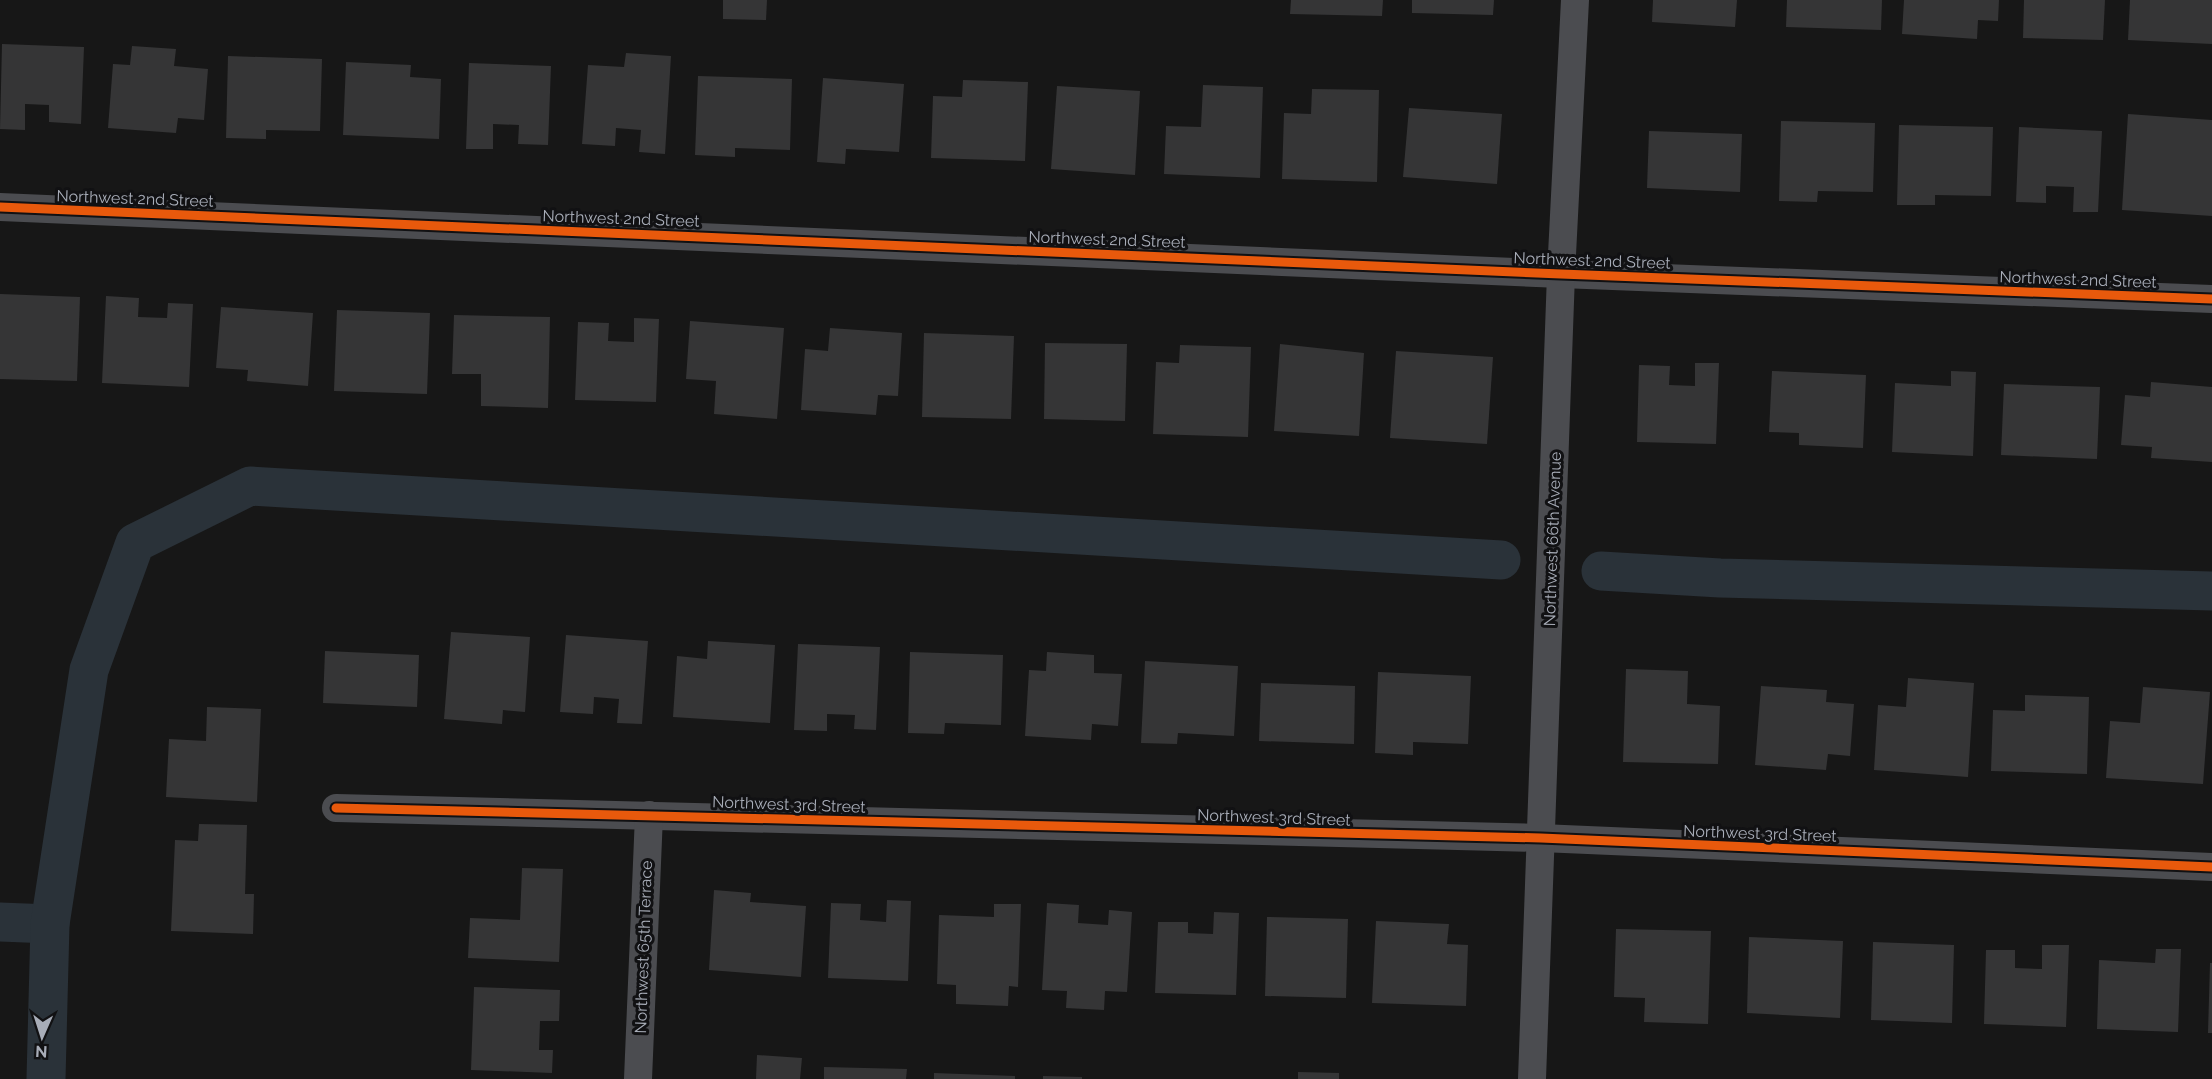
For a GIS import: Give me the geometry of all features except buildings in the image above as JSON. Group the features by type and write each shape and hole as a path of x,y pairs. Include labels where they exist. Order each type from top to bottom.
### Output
{"street":[{"name":"Northwest 66th Avenue","path":"1532,1079 1561,274 1575,0"},
{"name":"Northwest 2nd Street","path":"0,207 1561,274 2212,299"},
{"name":"Northwest 3rd Street","path":"336,808 1541,838 2212,867"},
{"name":"Northwest 65th Terrace","path":"638,1079 649,815"}],"waterway":[{"path":"46,1079 50,924 89,670 135,543 250,486 1501,560"},
{"path":"1601,571 1720,578 2212,591"},
{"path":"0,922 50,924"}],"cycle path":[{"path":"0,207 1561,274 2212,299"},
{"path":"336,808 1541,838 2212,867"}]}
